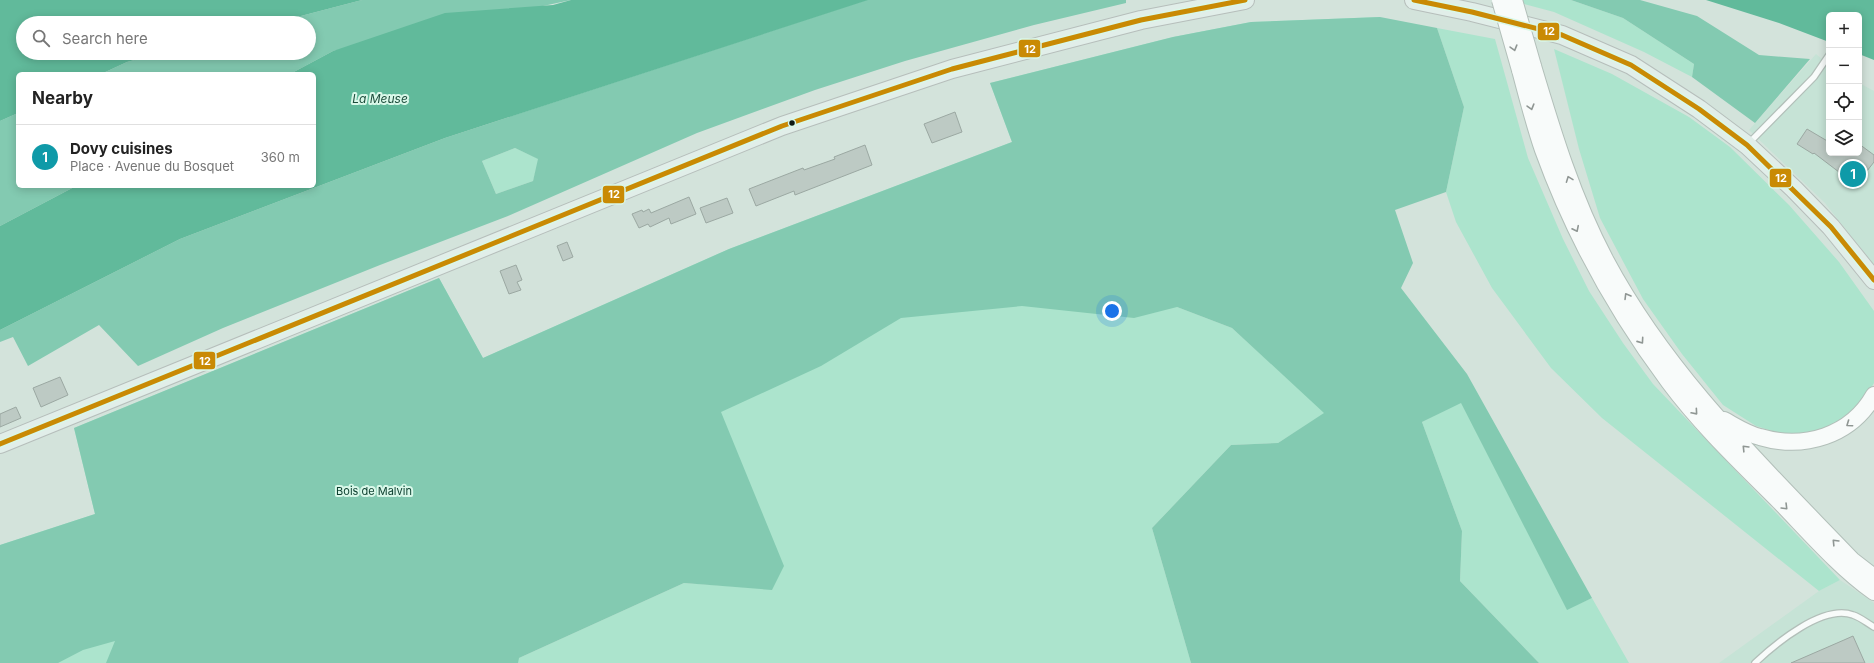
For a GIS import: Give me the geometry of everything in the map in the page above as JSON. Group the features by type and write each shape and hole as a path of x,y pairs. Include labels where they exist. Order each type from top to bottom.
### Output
{"main road":[{"path":"0,444 782,126 952,69 1141,20 1245,0"},
{"path":"1414,0 1472,12 1562,34 1631,65 1699,109 1747,145 1794,189 1831,227 1874,280"},
{"path":"1500,0 1571,184 1606,261 1634,309 1680,374 1714,416 1852,560 1874,577"},
{"path":"1514,0 1526,68 1543,149 1576,230 1629,324 1670,383 1708,427 1843,566 1860,582 1874,592"},
{"path":"1714,416 1759,437 1780,442 1799,442 1837,433 1856,419 1874,395"}],"lane":[{"path":"1747,145 1814,76 1826,59"},
{"path":"1755,663 1804,624 1836,613 1852,614 1874,627"}],"shaded area":[{"path":"1816,54 1826,62 1826,156 1862,156 1862,85 1874,91 1874,266 1825,203 1749,130"},
{"path":"1840,580 1874,603 1874,663 1719,663 1819,591"}],"green space":[{"path":"362,0 571,0 333,51 294,72 105,72 134,60 316,60 316,16 301,16"},
{"path":"866,0 1126,0 1126,3 1034,25 905,61 815,90 697,133 508,216 380,265 223,328 138,366 99,325 28,366 13,337 0,342 0,330 180,239 445,138","holes":["515,148 538,159 533,181 496,194 482,161"]},
{"path":"1509,0 1571,0 1623,18 1694,64 1692,77 1644,52 1554,12"},
{"path":"1571,0 1640,0 1697,16 1759,55 1810,59 1755,123 1692,77 1694,64 1623,18"},
{"name":"Bois de Malvin","path":"1380,17 1384,158 1177,307 1232,328 1325,413 1278,443 1231,445 1152,528 1191,663 0,663 0,545 95,514 74,428 439,278 483,358 729,249 1012,142 990,83 1173,37 1251,22","holes":["455,498 772,589 684,583 519,658"]},
{"name":"Bois de Malvin","path":"1380,17 1437,28 1464,107 1446,192 1395,210 1413,263 1401,288 1467,374 1592,598 1567,610 1461,403 1422,422 1462,531 1460,581 1539,663 1191,663 1152,528 1231,445 1278,443 1324,413 1232,328 1177,307 1134,318 1022,306 901,318 821,366 721,412 784,566 772,590 684,583 519,658 518,663 106,663 115,641 83,650 58,663 0,663 0,545 95,514 74,428 439,278 483,358 729,249 1012,142 990,83 1173,37 1251,22"},
{"path":"1437,28 1495,39 1528,158 1563,239 1589,291 1623,343 1653,384 1840,580 1819,591 1602,418 1551,368 1492,288 1456,222 1446,192 1464,107"},
{"path":"1554,49 1612,74 1689,117 1730,147 1789,205 1839,262 1874,311 1874,383 1864,400 1839,423 1813,433 1785,435 1756,426 1723,405 1682,354 1643,299 1600,218 1579,149"},
{"path":"16,114 16,188 72,188 0,226 0,121"},
{"path":"515,148 539,159 533,181 496,194 482,161"},
{"path":"1461,402 1567,609 1592,598 1629,663 1539,663 1460,581 1462,531 1422,422"}],"water":[{"path":"0,0 362,0 301,16 16,16 16,60 134,60 105,72 16,72 16,114 0,121"},
{"name":"La Meuse","path":"571,0 868,0 445,138 316,187 316,72 294,72 333,51 445,13 553,5"},
{"path":"1706,0 1874,0 1874,60 1862,55 1862,12 1826,12 1826,41 1779,23"},
{"name":"La Meuse","path":"72,188 314,188 180,239 0,330 0,226"}],"building":[{"path":"955,112 962,132 932,143 924,124"},
{"path":"1807,129 1826,140 1826,156 1862,156 1862,146 1874,155 1874,162 1856,185 1814,153 1813,154 1797,144"},
{"path":"865,145 872,165 795,195 794,191 756,206 749,189 803,168 804,170 835,159 834,157"},
{"path":"689,197 696,214 671,224 669,218 650,227 648,224 639,228 632,214 649,209 651,213"},
{"path":"727,198 733,213 706,223 700,208"},
{"path":"567,242 573,257 563,261 557,246"},
{"path":"516,265 522,280 517,282 521,290 509,294 500,271"},
{"path":"60,377 68,395 41,407 33,388"},
{"path":"16,407 21,418 0,427 0,414"},
{"path":"1853,636 1865,663 1791,663 1844,640"}],"transit line":[{"name":"12","path":"0,444 782,126 952,69 1141,20 1245,0"},
{"name":"12","path":"1414,0 1472,12 1562,35 1631,65 1699,109 1747,145 1831,227 1874,280"}],"place":[{"name":"Dovy cuisines","path":"1853,174"}]}
